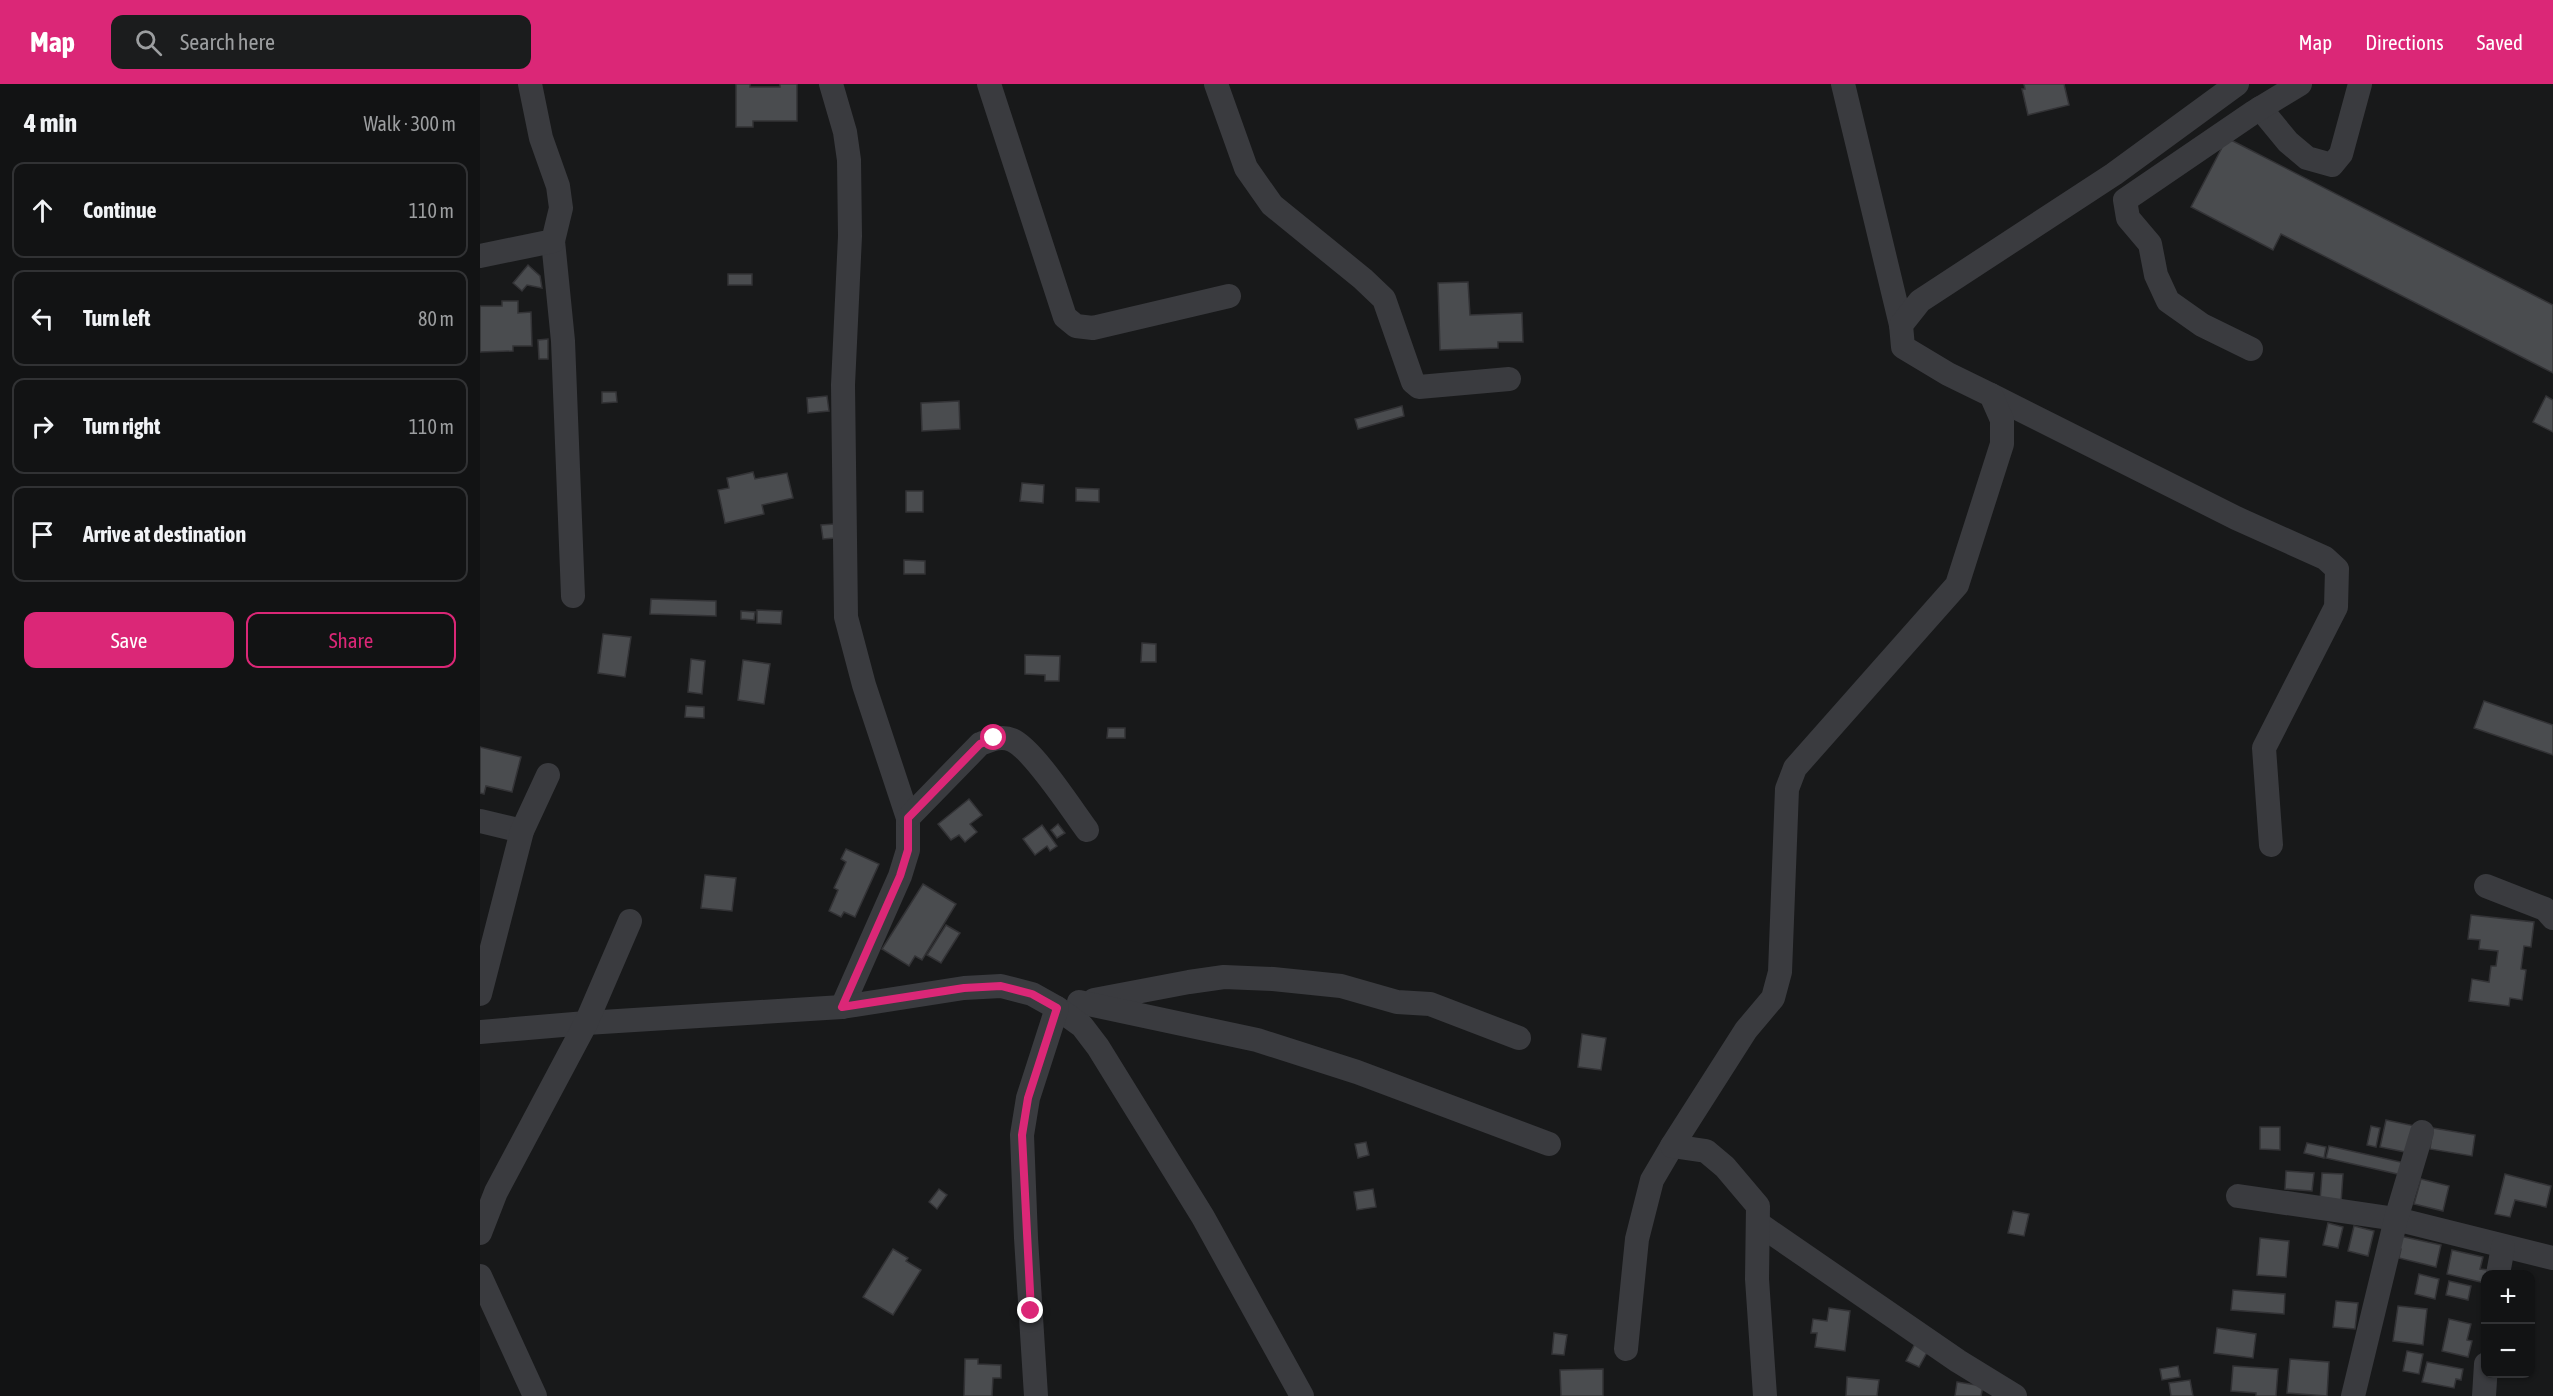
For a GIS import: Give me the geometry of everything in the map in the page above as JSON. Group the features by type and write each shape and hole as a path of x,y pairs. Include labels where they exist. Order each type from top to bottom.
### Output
{"street":[{"path":"530,84 541,138 558,186 561,208 553,241 562,341 573,596"},
{"path":"831,84 845,132 849,160 850,236 843,385 846,617 864,685 908,818 908,850 900,876 842,1007"},
{"path":"989,84 1065,317 1076,326 1093,328 1229,296"},
{"path":"1215,84 1246,168 1272,205 1363,279 1384,299 1413,382 1419,387 1509,379"},
{"path":"1843,84 1901,326 1903,347 1948,374 2236,518 2325,558 2337,569 2336,607 2264,748 2271,845"},
{"path":"1901,326 1920,301 2114,174 2235,84"},
{"path":"2251,349 2202,325 2168,301 2156,275 2151,244 2128,218 2125,201 2260,108 2300,84"},
{"path":"2260,108 2288,142 2307,158 2332,165 2341,154 2360,84"},
{"path":"480,256 553,241"},
{"path":"1626,1349 1637,1239 1652,1180 1746,1030 1773,998 1780,972 1786,789 1796,768 1957,585 2002,444 2002,420 1991,395"},
{"path":"908,818 980,744 994,738 1011,740 1029,754 1087,830"},
{"path":"480,994 522,831 548,775"},
{"path":"480,820 522,831"},
{"path":"2486,886 2545,909 2553,918"},
{"path":"480,1233 496,1192 586,1023 630,921"},
{"path":"1068,1005 1189,982 1224,978 1273,979 1341,986 1397,1002 1430,1004 1519,1038"},
{"path":"480,1032 842,1007 964,988 1001,986 1068,1005 1257,1040 1357,1072 1549,1144"},
{"path":"1036,1396 1022,1135 1028,1098 1068,1005"},
{"path":"1068,1005 1098,1047 1203,1217 1302,1396"},
{"path":"2354,1396 2396,1219 2422,1132"},
{"path":"1672,1146 1706,1151 1725,1167 1758,1206 1757,1279 1765,1396"},
{"path":"2238,1196 2396,1219 2553,1258"},
{"path":"1759,1224 1958,1361 2015,1396"},
{"path":"2499,1270 2503,1247"},
{"path":"480,1276 535,1396"},
{"path":"2484,1396 2485,1378"}],"building":[{"path":"736,84 750,84 750,87 780,87 780,84 797,84 797,121 753,121 753,127 736,127"},
{"path":"2024,84 2064,84 2069,105 2028,115 2022,89 2025,89"},
{"path":"2227,138 2553,305 2553,373 2281,234 2273,250 2191,207"},
{"path":"528,265 540,276 542,288 527,285 522,291 513,283"},
{"path":"728,274 752,274 752,285 728,285"},
{"path":"1468,282 1470,315 1522,313 1523,342 1498,342 1498,348 1440,350 1438,283"},
{"path":"502,301 518,301 518,313 531,312 532,346 513,346 513,351 480,352 480,306 502,306"},
{"path":"548,339 548,359 539,359 538,340"},
{"path":"602,392 616,392 617,402 602,403"},
{"path":"827,396 829,411 808,413 807,398"},
{"path":"2546,396 2553,400 2553,432 2533,422"},
{"path":"959,401 960,429 922,431 921,403"},
{"path":"1402,406 1404,416 1358,429 1355,419"},
{"path":"753,472 755,479 787,473 793,498 762,505 764,514 725,523 718,490 729,488 727,478"},
{"path":"1022,483 1044,485 1043,503 1020,501"},
{"path":"1076,488 1099,489 1099,502 1076,501"},
{"path":"906,491 923,491 923,512 906,512"},
{"path":"834,524 835,538 823,539 821,525"},
{"path":"904,560 925,561 925,574 904,574"},
{"path":"651,599 716,601 716,616 650,614"},
{"path":"757,610 782,611 781,624 757,623"},
{"path":"741,611 755,612 754,620 741,619"},
{"path":"603,634 631,637 625,677 598,673"},
{"path":"1142,643 1156,644 1156,662 1141,662"},
{"path":"1025,655 1060,656 1059,681 1045,681 1045,675 1025,674"},
{"path":"691,659 705,661 702,694 688,692"},
{"path":"743,660 770,664 764,704 738,700"},
{"path":"2484,701 2553,725 2553,755 2474,728"},
{"path":"686,706 704,707 704,718 685,717"},
{"path":"1108,728 1125,728 1125,738 1107,738"},
{"path":"480,747 521,757 512,792 486,786 484,794 480,793"},
{"path":"969,799 982,815 970,824 977,832 965,842 959,835 951,840 938,824"},
{"path":"1058,824 1065,833 1057,838 1051,830"},
{"path":"1042,825 1057,846 1050,851 1047,846 1035,855 1023,839"},
{"path":"846,849 879,864 855,917 844,912 841,917 829,911 838,890 834,888 846,862 841,859"},
{"path":"705,875 736,878 732,911 701,908"},
{"path":"923,884 956,904 922,960 915,956 909,966 882,949"},
{"path":"2471,915 2534,922 2531,947 2524,946 2521,969 2526,970 2522,1000 2510,998 2509,1006 2469,1001 2472,979 2489,982 2491,966 2496,966 2498,951 2479,949 2480,940 2468,939"},
{"path":"946,925 960,933 941,963 927,955"},
{"path":"1582,1034 1606,1038 1601,1070 1578,1067"},
{"path":"2386,1120 2415,1126 2410,1153 2380,1147"},
{"path":"2371,1126 2380,1128 2376,1147 2367,1145"},
{"path":"2260,1127 2280,1127 2280,1150 2260,1149"},
{"path":"2433,1128 2475,1135 2472,1156 2430,1149"},
{"path":"1366,1142 1369,1155 1358,1158 1355,1144"},
{"path":"2307,1143 2326,1147 2324,1158 2304,1153"},
{"path":"2329,1146 2405,1163 2402,1175 2326,1158"},
{"path":"2286,1171 2314,1173 2312,1191 2285,1189"},
{"path":"2322,1173 2343,1174 2341,1203 2320,1201"},
{"path":"2505,1174 2551,1186 2546,1207 2515,1200 2510,1217 2495,1214"},
{"path":"2421,1179 2449,1186 2443,1211 2414,1204"},
{"path":"939,1189 947,1195 937,1209 929,1202"},
{"path":"1373,1189 1376,1207 1357,1210 1354,1192"},
{"path":"2013,1211 2029,1214 2024,1236 2008,1233"},
{"path":"2328,1223 2343,1227 2338,1248 2323,1245"},
{"path":"2354,1226 2374,1231 2368,1256 2348,1251"},
{"path":"2400,1236 2441,1245 2436,1267 2399,1258 2401,1249 2397,1248"},
{"path":"2260,1238 2289,1241 2286,1277 2257,1275"},
{"path":"893,1249 908,1258 906,1261 921,1270 893,1315 863,1297"},
{"path":"2452,1250 2483,1257 2480,1269 2488,1270 2481,1270 2481,1282 2447,1274"},
{"path":"2419,1274 2439,1279 2435,1299 2415,1294"},
{"path":"2449,1281 2471,1286 2468,1300 2446,1295"},
{"path":"2233,1290 2285,1294 2284,1314 2231,1310"},
{"path":"2336,1301 2358,1303 2355,1329 2333,1327"},
{"path":"2398,1306 2427,1309 2423,1345 2393,1341"},
{"path":"1829,1308 1850,1311 1845,1351 1815,1347 1817,1333 1811,1333 1813,1319 1827,1321"},
{"path":"2449,1319 2471,1324 2467,1340 2472,1341 2468,1357 2442,1351"},
{"path":"2217,1328 2256,1334 2253,1358 2214,1353"},
{"path":"1554,1333 1567,1335 1564,1355 1552,1354"},
{"path":"1918,1338 1931,1345 1919,1367 1906,1361"},
{"path":"2407,1351 2423,1354 2419,1374 2403,1371"},
{"path":"965,1359 978,1359 978,1364 1001,1365 1001,1378 993,1378 992,1396 964,1396"},
{"path":"2290,1359 2329,1362 2327,1396 2287,1393"},
{"path":"2427,1362 2463,1369 2461,1380 2456,1379 2454,1388 2422,1382"},
{"path":"2178,1366 2180,1377 2162,1380 2160,1369"},
{"path":"2233,1366 2278,1369 2276,1396 2256,1396 2256,1393 2231,1391"},
{"path":"1603,1369 1603,1396 1561,1396 1560,1370"},
{"path":"1847,1377 1879,1380 1877,1396 1846,1396"},
{"path":"2190,1380 2193,1396 2171,1396 2169,1383"},
{"path":"1957,1382 1983,1386 1981,1396 1955,1396"}],"route":[{"path":"994,738 980,744 908,818 908,850 900,876 842,1007 964,988 1001,986 1032,994 1057,1008 1028,1098 1022,1135 1031,1311"}]}
